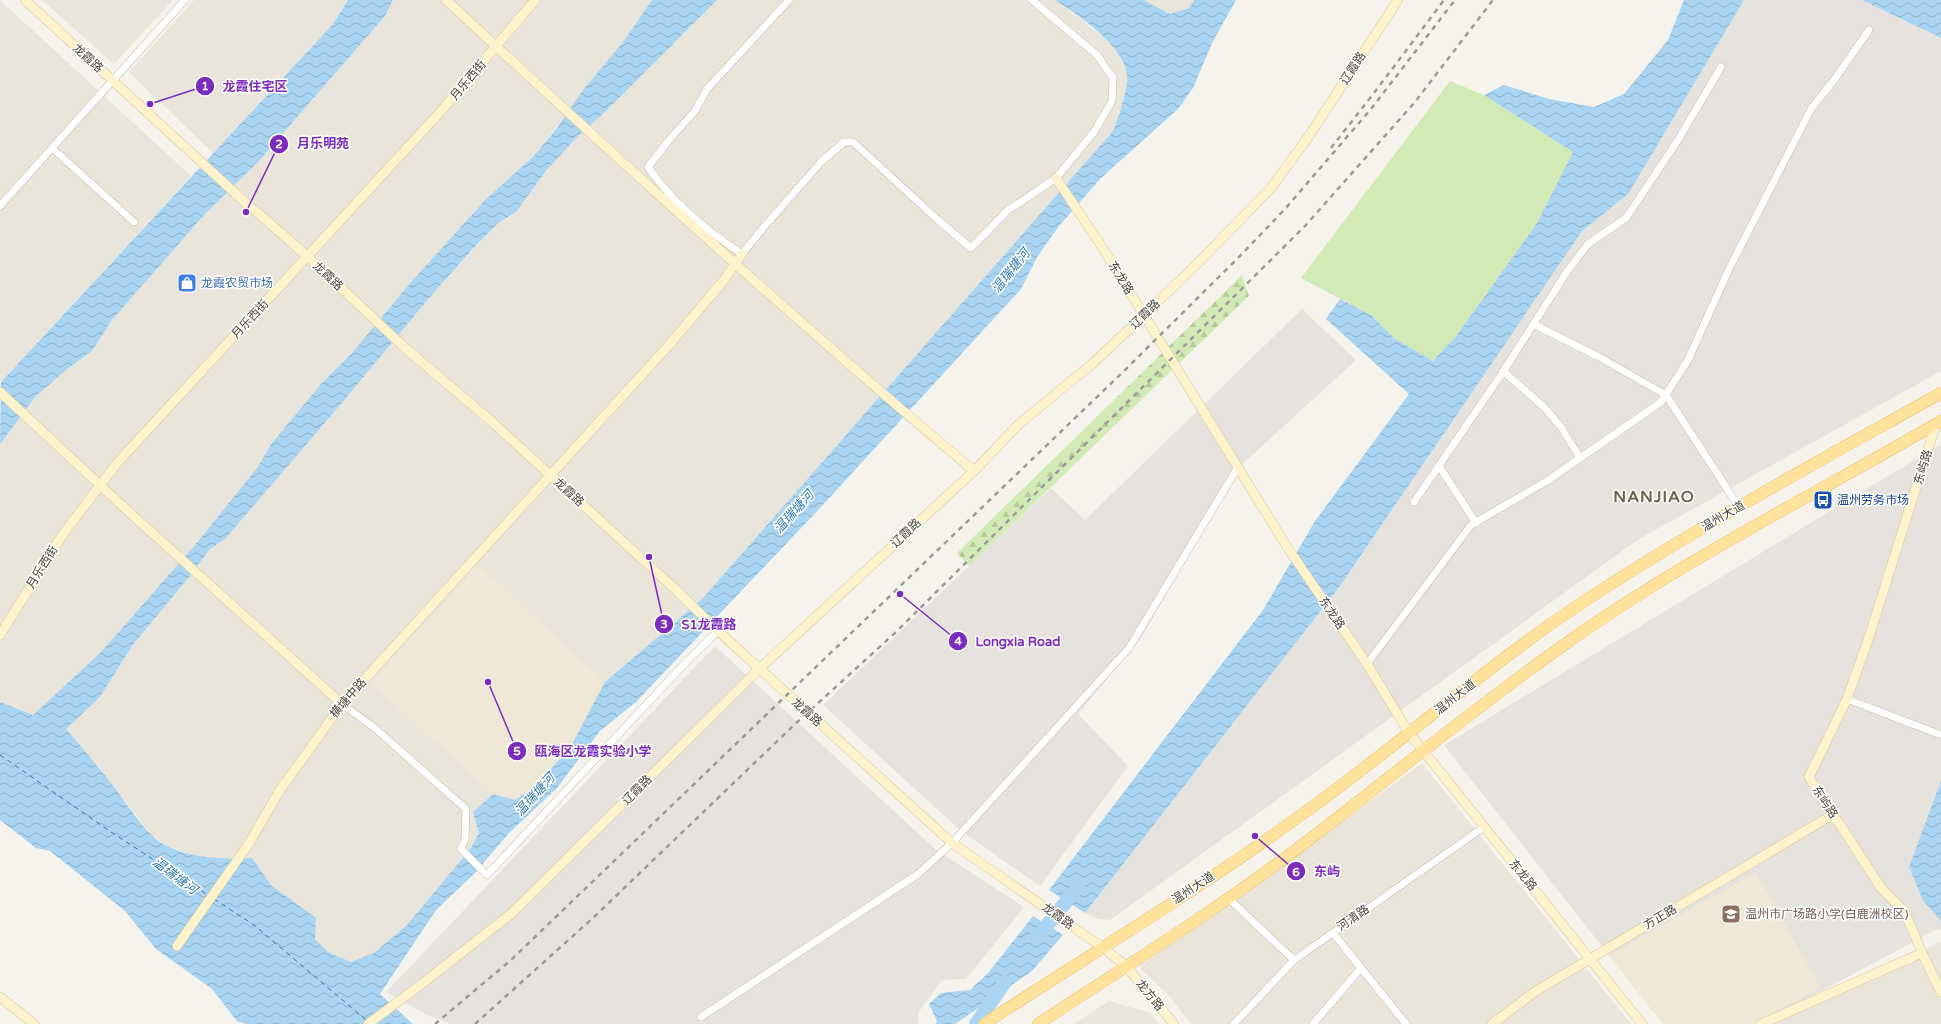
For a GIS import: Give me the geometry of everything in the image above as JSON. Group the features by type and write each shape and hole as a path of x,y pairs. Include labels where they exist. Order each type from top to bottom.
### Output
{"main road":[{"name":"温州大道","path":"984,1024 1244,855 1299,817 1546,628 1595,594 1691,534 1941,393"},
{"name":"温州大道","path":"1038,1024 1228,898 1312,838 1423,750 1561,646 1690,563 1891,451 1938,423"}],"street":[{"name":"龙霞路","path":"25,0 193,152 235,193 307,256 404,347 491,421 674,588 718,632 952,843 1071,925 1126,966"},
{"path":"0,206 185,0"},
{"path":"446,0 735,264 872,386 974,470"},
{"name":"月乐西街","path":"0,635 63,534 118,462 442,110 535,0"},
{"path":"789,0 707,89 695,111 669,140 648,167 660,184 715,236 742,254 821,162 844,142 853,142 938,220 971,248 1007,211 1057,181 1094,132 1112,101 1113,78 1097,55 1032,0"},
{"name":"辽霞路","path":"368,1024 512,913 759,669 974,470 1019,424 1092,364 1195,266 1271,188 1308,136 1398,0"},
{"path":"1367,664 1471,525 1547,481 1661,402 1688,360 1729,269 1811,109 1834,80 1869,30"},
{"path":"1414,502 1503,371 1568,270 1588,244 1626,218 1678,140 1721,67"},
{"path":"52,148 134,222"},
{"name":"东龙路","path":"1057,181 1077,210 1293,556 1367,664 1409,733 1642,1024"},
{"name":"横塘中路","path":"177,946 250,842 280,790 342,704 669,344 724,280 742,254"},
{"path":"1533,324 1598,357 1666,395 1739,507"},
{"path":"1503,371 1545,408 1561,426 1580,458"},
{"path":"0,392 100,485 342,704 376,729 466,809 465,839 461,849 487,875 687,661 718,632"},
{"name":"东屿路","path":"1938,423 1869,637 1847,699 1809,777 1832,816 1839,823 1882,888 1905,912 1922,953 1941,992"},
{"path":"1439,466 1476,523"},
{"path":"701,1017 918,874 952,843 1129,648 1238,467"},
{"path":"1847,699 1941,735"},
{"name":"方正路","path":"1492,1024 1536,991 1832,816"},
{"name":"河清路","path":"1234,1024 1294,960 1484,827"},
{"path":"1228,898 1294,960"},
{"path":"1333,933 1406,1024"},
{"path":"1761,1024 1922,953"},
{"name":"龙方路","path":"1126,966 1174,1024"},
{"path":"1312,1024 1362,968"},
{"path":"0,997 34,1024"}],"shaded area":[{"path":"0,0 191,176 1,382 0,380"},
{"path":"42,0 173,0 114,64"},
{"path":"194,0 348,0 333,24 213,153 129,72"},
{"path":"393,0 652,0 623,42 533,157 487,198 412,281 352,353 321,384 272,443 257,468 195,545 101,652 33,715 0,702 0,444 36,396 66,370 92,351 112,320 205,214 259,161 385,16"},
{"path":"717,0 1055,0 1105,38 1117,51 1128,75 1120,116 1113,131 702,599 605,682 570,748 479,833 471,848 407,925 374,953 351,962 328,952 315,939 316,918 271,885 252,858 219,859 189,854 165,845 152,835 98,766 66,729 100,697 132,646 210,549 225,539 341,404 430,297 497,224 517,211 545,172 577,137 605,112"},
{"path":"1144,0 1194,0 1189,8 1170,14"},
{"path":"1744,0 1862,0 1941,38 1941,371 1639,539 1110,920 1098,919 1085,913 1340,586 1582,231 1628,193"},
{"path":"1302,309 1356,360 1236,470 1143,635 1078,714 1128,766 1040,886 961,831 823,705 1051,488 1085,520"},
{"path":"1941,444 1941,930 1937,929 1760,1024 1663,1024 1444,745"},
{"path":"478,565 605,682 570,748 536,785 515,801 493,794 371,683"},
{"path":"715,646 935,849 1024,907 966,979 942,980 918,1013 919,1024 451,1024 427,1015 386,992"},
{"path":"1422,763 1631,1024 1191,1024 1169,996 1139,967 1275,871"},
{"name":"温州市广场路小学(白鹿洲校区)","path":"1756,872 1820,987 1755,1024 1664,1024 1609,956"},
{"path":"1939,942 1941,943 1941,1024 1770,1024 1870,979"},
{"path":"1109,1001 1150,1013 1159,1024 1074,1024"}],"green space":[{"path":"1450,81 1484,95 1573,152 1537,223 1457,335 1433,361 1394,338 1371,315 1301,278"},
{"path":"1242,275 1249,296 969,566 957,553"}],"water":[{"path":"348,0 393,0 385,16 259,161 205,214 112,320 92,351 66,370 36,396 0,444 1,382 333,24"},
{"name":"温瑞塘河","path":"652,0 717,0 605,112 577,137 545,172 517,211 497,224 430,297 341,404 225,539 210,549 132,646 100,697 66,729 115,788 144,827 158,840 175,850 196,856 218,858 252,858 271,885 316,918 315,939 328,952 351,962 374,953 407,925 471,848 479,833 473,812 493,794 515,800 536,785 570,748 605,682 702,599 1113,131 1125,94 1127,74 1123,63 1117,52 1098,32 1076,14 1055,0 1144,0 1170,14 1189,8 1194,0 1236,0 1213,41 1193,88 1178,109 1101,178 1059,226 1037,257 1021,289 820,508 636,702 600,731 557,788 509,833 474,874 436,910 380,994 413,1024 247,1024 237,1021 212,989 156,949 125,911 50,851 36,848 0,820 0,702 33,715 101,652 195,545 257,468 272,443 321,384 352,353 412,281 487,198 533,157 557,128 583,90 623,42"},
{"path":"1684,0 1744,0 1628,194 1582,231 1340,586 1085,913 1049,890 1263,610 1315,521 1409,394 1326,319 1340,299 1371,315 1394,338 1433,361 1457,335 1537,223 1573,152 1484,95 1504,85 1549,99 1594,107 1624,94 1668,40"},
{"path":"1862,0 1941,0 1941,38"},
{"path":"1941,781 1941,921 1923,900 1909,867"},
{"path":"1033,916 1063,935 1032,971 955,1024 936,1024 937,1021 929,1004 941,993 970,990 989,972"}],"waterway":[{"path":"1036,939 1078,887"},
{"path":"976,1024 1005,982"}],"ferry route":[{"path":"0,755 108,830 208,895"},
{"path":"214,899 254,925 366,1020"}],"railway":[{"path":"1331,148 1444,0"},
{"path":"435,1024 511,960 1124,371 1240,256 1285,209 1371,109 1455,0"},
{"path":"475,1024 594,917 793,726 896,632 1305,226 1415,102 1493,0"}],"place":[{"name":"龙霞住宅区","path":"150,104"},
{"name":"月乐明苑","path":"246,212"},
{"name":"龙霞农贸市场","path":"187,283"},
{"name":"温州劳务市场","path":"1823,500"},
{"name":"S1龙霞路","path":"649,557"},
{"name":"Longxia Road","path":"900,594"},
{"name":"瓯海区龙霞实验小学","path":"488,682"},
{"name":"东屿","path":"1255,836"},
{"name":"温州市广场路小学(白鹿洲校区)","path":"1731,914"}],"district":[{"name":"NANJIAO","path":"1654,497"}]}
